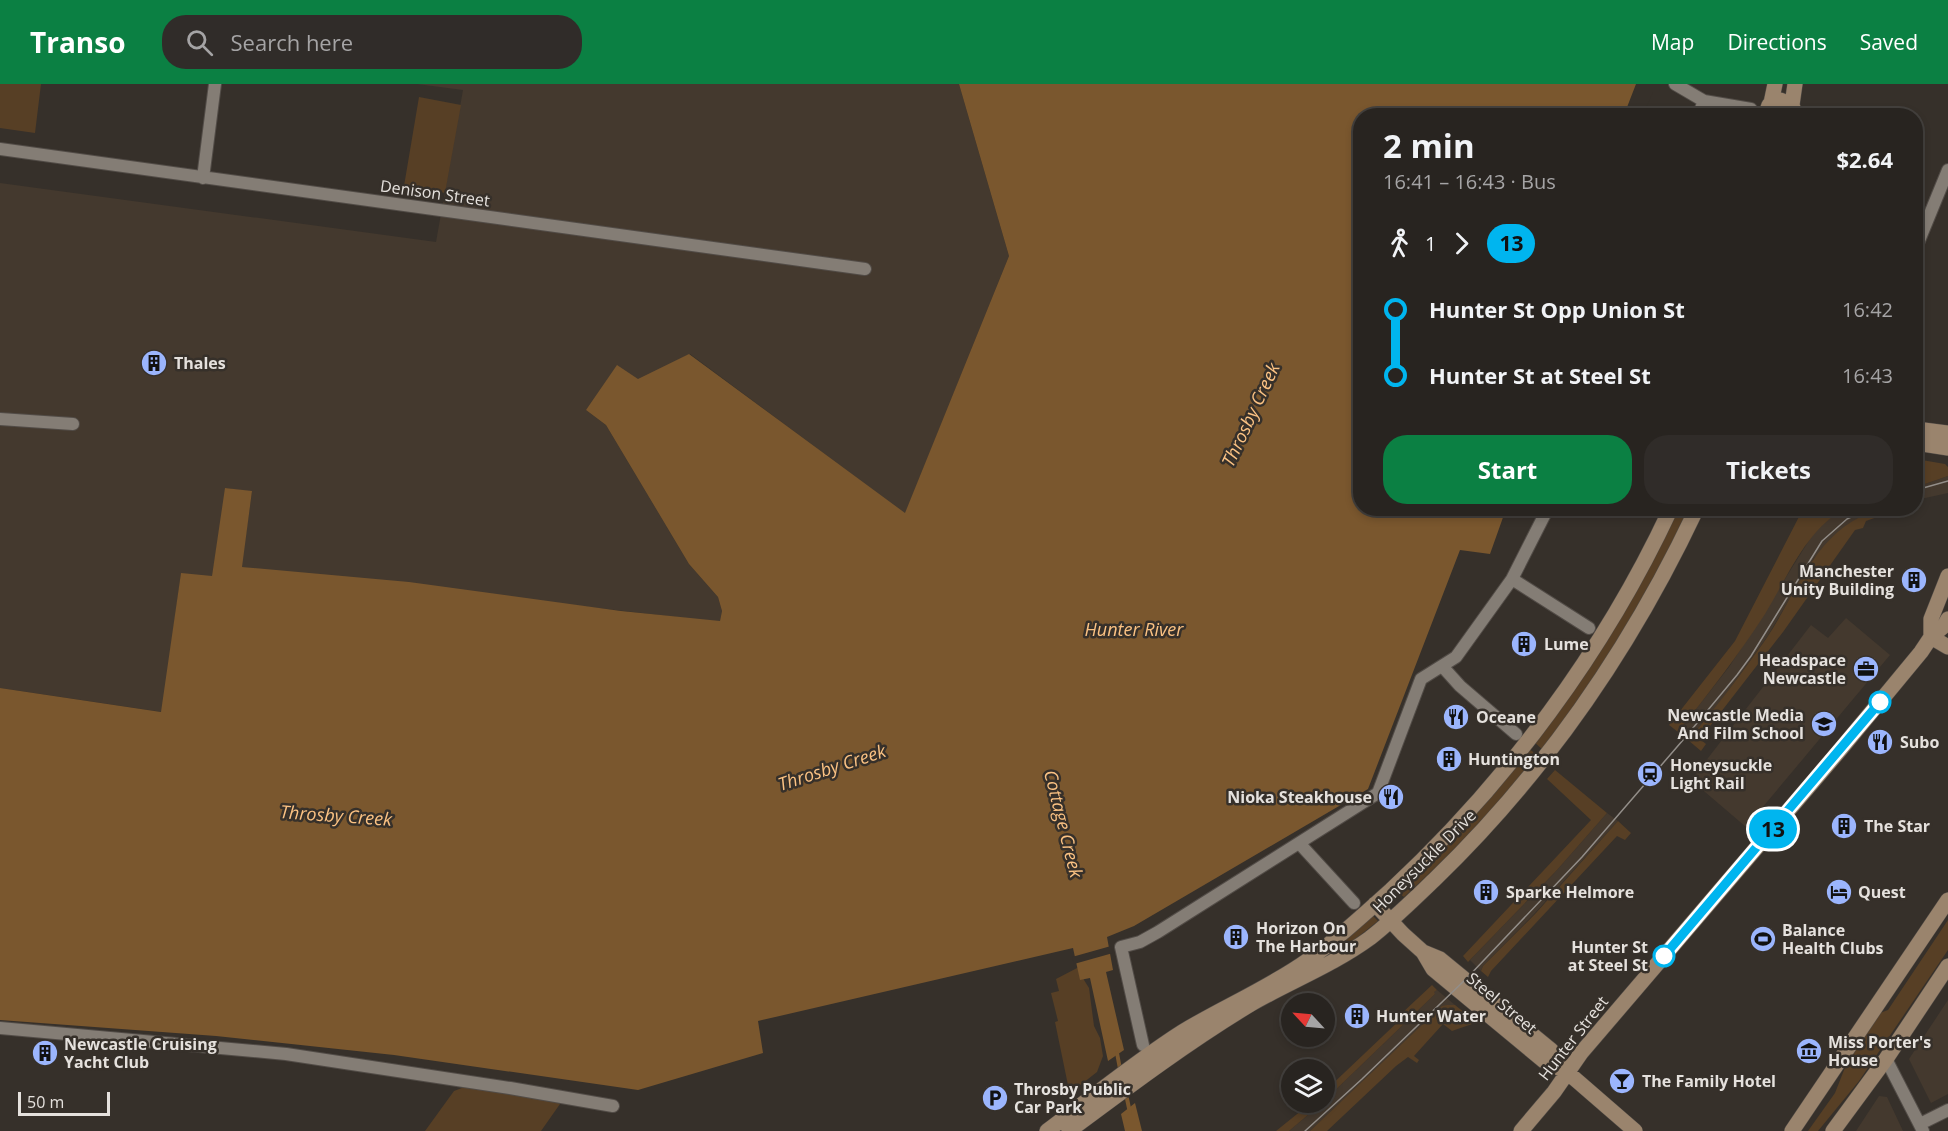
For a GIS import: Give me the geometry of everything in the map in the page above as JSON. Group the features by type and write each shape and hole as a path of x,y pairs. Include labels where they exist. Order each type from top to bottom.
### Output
{"main road":[{"path":"1762,108 1774,84"},
{"path":"1794,108 1796,84"},
{"path":"1764,108 1784,100 1792,108"},
{"path":"1923,430 1948,433"},
{"path":"1923,444 1948,448"},
{"name":"Honeysuckle Drive","path":"1047,1131 1110,1092 1209,1016 1307,961 1375,904 1450,831 1527,743 1584,663 1612,620 1667,516"},
{"name":"Honeysuckle Drive","path":"1136,1073 1252,1004 1347,953 1390,921 1452,862 1522,785 1573,719 1642,612 1693,516"},
{"path":"1948,576 1930,619 1931,638 1948,646"},
{"name":"Hunter Street","path":"1521,1131 1554,1092 1581,1053 1840,750 1948,619"},
{"path":"1792,1131 1948,900"},
{"name":"Steel Street","path":"1375,904 1423,952 1433,969 1544,1061 1567,1072 1635,1131"},
{"path":"1833,1131 1886,1059 1948,966"},
{"name":"Honeysuckle Drive","path":"1069,1131 1110,1092"}],"street":[{"path":"203,177 215,84"},
{"path":"1675,84 1704,101 1755,108"},
{"path":"1701,108 1704,101"},
{"name":"Denison Street","path":"0,150 865,269"},
{"path":"1923,231 1948,170"},
{"path":"0,419 73,424"},
{"path":"1143,1045 1121,947 1140,942 1158,932 1378,793 1421,680 1456,657 1512,579 1544,516"},
{"path":"1512,579 1590,628"},
{"path":"1442,666 1460,686 1516,734"},
{"path":"1299,843 1354,903"},
{"path":"0,1028 286,1054 613,1106"},
{"path":"1886,1059 1922,1127 1948,1110"}],"shaded area":[{"path":"0,84 41,84 35,133 0,128"},
{"path":"417,84 959,84 1009,256 905,514 690,354 586,410 606,425 689,564 718,597 722,611 720,622 241,567 252,492 226,488 212,577 181,574 162,712 0,688 0,183 436,242 463,90"},
{"path":"419,97 461,105 445,193 404,186"},
{"path":"1923,460 1945,464 1948,467 1948,476 1923,485"},
{"path":"1948,476 1948,493 1923,498 1923,485"},
{"path":"1672,516 1687,516 1617,643 1543,750 1533,741"},
{"path":"1799,516 1833,516 1807,543 1755,630 1678,732 1669,725 1735,641"},
{"path":"1832,516 1864,516 1814,558 1767,637 1716,708 1688,740 1678,732 1729,667 1813,534"},
{"path":"1880,516 1866,521 1863,528 1855,530 1783,632 1700,739 1706,744 1701,751 1688,740 1766,639 1800,580 1825,545 1840,530 1858,518"},
{"path":"1846,618 1890,655 1746,827 1691,780 1811,625 1828,638"},
{"path":"1527,747 1538,756 1490,811 1404,897 1396,891"},
{"path":"1555,770 1607,813 1557,870 1468,962 1463,956 1591,820 1547,779"},
{"path":"1607,813 1618,821 1535,913 1483,966 1481,971 1470,960 1557,870"},
{"path":"1618,821 1631,833 1625,840 1617,836 1491,971 1488,977 1481,971 1483,966 1536,913"},
{"path":"1370,913 1378,921 1344,948 1191,1031"},
{"path":"1948,920 1948,950 1859,1081 1818,1131 1808,1131 1835,1093 1846,1065 1880,1013 1888,1010"},
{"path":"1079,967 1089,988 1094,1026 1100,1038 1103,1056 1097,1072 1074,1090 1069,1090 1051,993 1059,991 1056,979"},
{"path":"1432,985 1437,990 1335,1090 1335,1082 1403,1017 1401,1014"},
{"path":"1437,990 1455,1005 1442,1007 1335,1108 1335,1090 1435,994 1433,992"},
{"path":"1948,1000 1948,1094 1931,1103 1909,1059"},
{"path":"1455,1005 1475,1021 1452,1031 1443,1024 1414,1056 1419,1060 1417,1063 1408,1057 1327,1131 1310,1131 1329,1113 1335,1113 1335,1107 1442,1006"},
{"path":"467,1086 551,1100 560,1104 541,1131 425,1131 454,1091"},
{"path":"1879,1096 1887,1097 1903,1131 1856,1131"},
{"path":"1298,1113 1310,1113 1289,1131 1276,1131"},
{"path":"1310,1113 1329,1113 1310,1131 1289,1131"}],"water":[{"name":"Hunter River","path":"959,84 1662,84 1651,89 1644,108 1353,108 1353,516 1504,516 1490,554 1460,550 1368,789 1134,926 1107,937 1113,970 1106,972 1124,1050 1108,1061 1090,978 1080,980 1073,948 758,1021 763,1053 638,1090 394,1055 216,1036 0,1020 0,688 161,712 181,573 212,576 225,488 252,491 242,567 409,582 621,611 720,621 722,611 718,597 689,564 606,425 586,410 617,365 638,379 689,354 905,513 1009,256"},
{"path":"1135,1103 1142,1131 1125,1131 1121,1114"}],"pier":[{"path":"1636,84 1662,84 1659,92 1653,92 1646,108 1627,108"},
{"path":"1111,946 1113,953 1074,964 1072,957"}],"waterway":[{"path":"1117,1053 1120,1069"},
{"path":"1126,1094 1130,1113"}],"tram line":[{"path":"1923,488 1948,481"},
{"path":"1305,1131 1466,979 1582,857 1737,675 1822,541 1853,516"}],"bus line":[{"name":"13","path":"1664,956 1880,702"}],"place":[{"name":"Thales","path":"154,363"},
{"name":"Manchester Unity Building","path":"1914,580"},
{"name":"Lume","path":"1524,644"},
{"name":"Headspace Newcastle","path":"1866,669"},
{"name":"Oceane","path":"1456,717"},
{"name":"Newcastle Media And Film School","path":"1824,724"},
{"name":"Subo","path":"1880,742"},
{"name":"Huntington","path":"1449,759"},
{"name":"Honeysuckle Light Rail","path":"1650,774"},
{"name":"Nioka Steakhouse","path":"1391,797"},
{"name":"The Star","path":"1844,826"},
{"name":"Sparke Helmore","path":"1486,892"},
{"name":"Quest","path":"1839,892"},
{"name":"Horizon On The Harbour","path":"1236,937"},
{"name":"Balance Health Clubs","path":"1763,939"},
{"name":"Hunter St at Steel St","path":"1664,956"},
{"name":"Hunter Water","path":"1357,1016"},
{"name":"Miss Porter's House","path":"1809,1051"},
{"name":"Newcastle Cruising Yacht Club","path":"45,1053"},
{"name":"The Family Hotel","path":"1622,1081"},
{"name":"Throsby Public Car Park","path":"995,1098"}],"water label":[{"name":"Throsby Creek","path":"1251,415"},
{"name":"Throsby Creek","path":"832,768"},
{"name":"Throsby Creek","path":"336,816"},
{"name":"Cottage Creek","path":"1063,824"}]}
